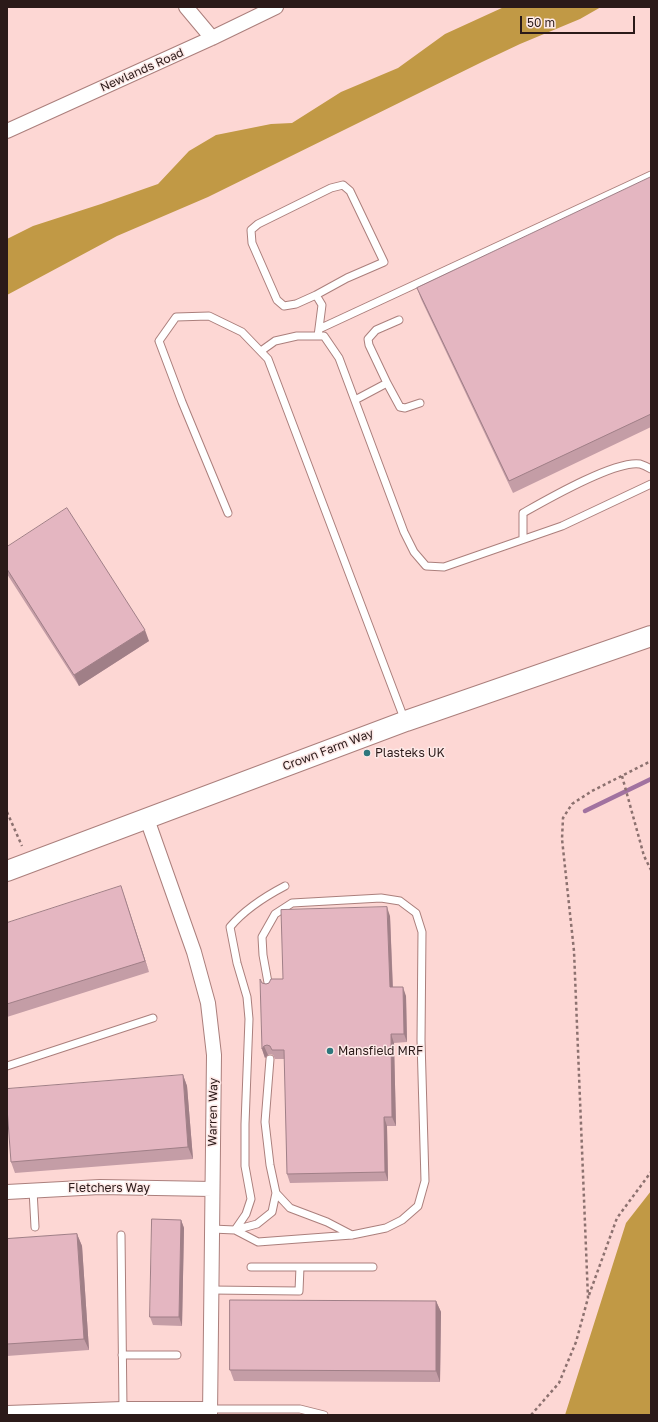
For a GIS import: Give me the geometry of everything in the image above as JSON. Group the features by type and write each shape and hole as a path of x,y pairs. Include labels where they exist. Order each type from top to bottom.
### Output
{"street":[{"path":"186,7 212,38"},
{"name":"Newlands Road","path":"7,131 212,38 276,7"},
{"name":"Crown Farm Way","path":"7,871 406,721 651,636"},
{"name":"Warren Way","path":"147,819 194,952 208,1003 214,1055 210,1412"},
{"name":"Fletchers Way","path":"7,1192 100,1188 212,1189"},
{"path":"7,1413 123,1409 210,1412"}],"lane":[{"path":"261,351 275,341 318,333 651,175"},
{"path":"343,185 350,191 384,262 347,278 316,295 296,304 284,306 277,300 252,243 251,230 258,224 330,188 343,185"},
{"path":"316,295 322,305 318,333"},
{"path":"228,513 182,402 159,341 176,317 208,316 242,332 268,359 406,721"},
{"path":"399,320 376,330 368,339 369,345 400,407 405,408 420,403"},
{"path":"318,333 324,336 339,358 404,532 414,552 426,566 444,567 562,526 651,484"},
{"path":"355,400 387,383"},
{"path":"523,539 523,513 555,495 617,466 640,464 651,469"},
{"path":"235,1230 246,1214 252,1200 246,1166 245,1124 249,1019 247,997 237,963 230,927 239,916 262,899 285,886"},
{"path":"235,1230 258,1242 352,1235 386,1228 402,1220 418,1206 425,1181 421,1040 422,932 416,913 400,901 381,898 292,903 275,914 262,937 263,955 269,988"},
{"path":"7,1066 153,1018"},
{"path":"212,1229 235,1230 257,1224 272,1212 276,1193 270,1165 266,1122 270,1059"},
{"path":"33,1190 35,1227"},
{"path":"276,1193 290,1208 327,1222 352,1235"},
{"path":"121,1235 123,1409"},
{"path":"251,1267 373,1267"},
{"path":"211,1290 299,1291 300,1267"},
{"path":"122,1355 177,1355"},
{"path":"210,1412 300,1409 324,1415"}],"path":[{"path":"588,1298 574,951 562,839 563,818 572,804 592,791 651,762"},
{"path":"622,776 644,856 651,870"},
{"path":"7,812 30,862"},
{"path":"532,1415 559,1383 576,1342 588,1298 617,1218 651,1172"}],"shaded area":[{"path":"504,7 601,7 580,19 520,44 482,62 208,197 117,236 7,295 7,239 33,226 158,184 189,151 216,135 271,124 292,123 341,92 398,68 445,34"},
{"path":"651,1191 651,1415 565,1415 626,1223"}],"building":[{"path":"651,177 651,414 509,481 417,288"},
{"path":"67,508 145,630 74,675 7,569 7,547"},
{"path":"121,886 145,961 7,1004 7,923"},
{"name":"Mansfield MRF","path":"387,907 390,987 403,987 404,1034 391,1034 392,1117 384,1117 385,1172 287,1174 284,1050 272,1050 270,1046 267,1045 262,1049 260,979 262,983 266,984 269,983 271,979 283,979 281,910"},
{"path":"183,1075 188,1147 11,1162 7,1089"},
{"path":"152,1219 181,1220 179,1317 150,1317"},
{"path":"77,1234 84,1339 7,1344 7,1239"},
{"path":"230,1300 436,1301 436,1371 230,1370"}],"waterway":[{"path":"585,811 651,779"}],"place":[{"name":"Plasteks UK","path":"367,753"},
{"name":"Mansfield MRF","path":"330,1051"}]}
